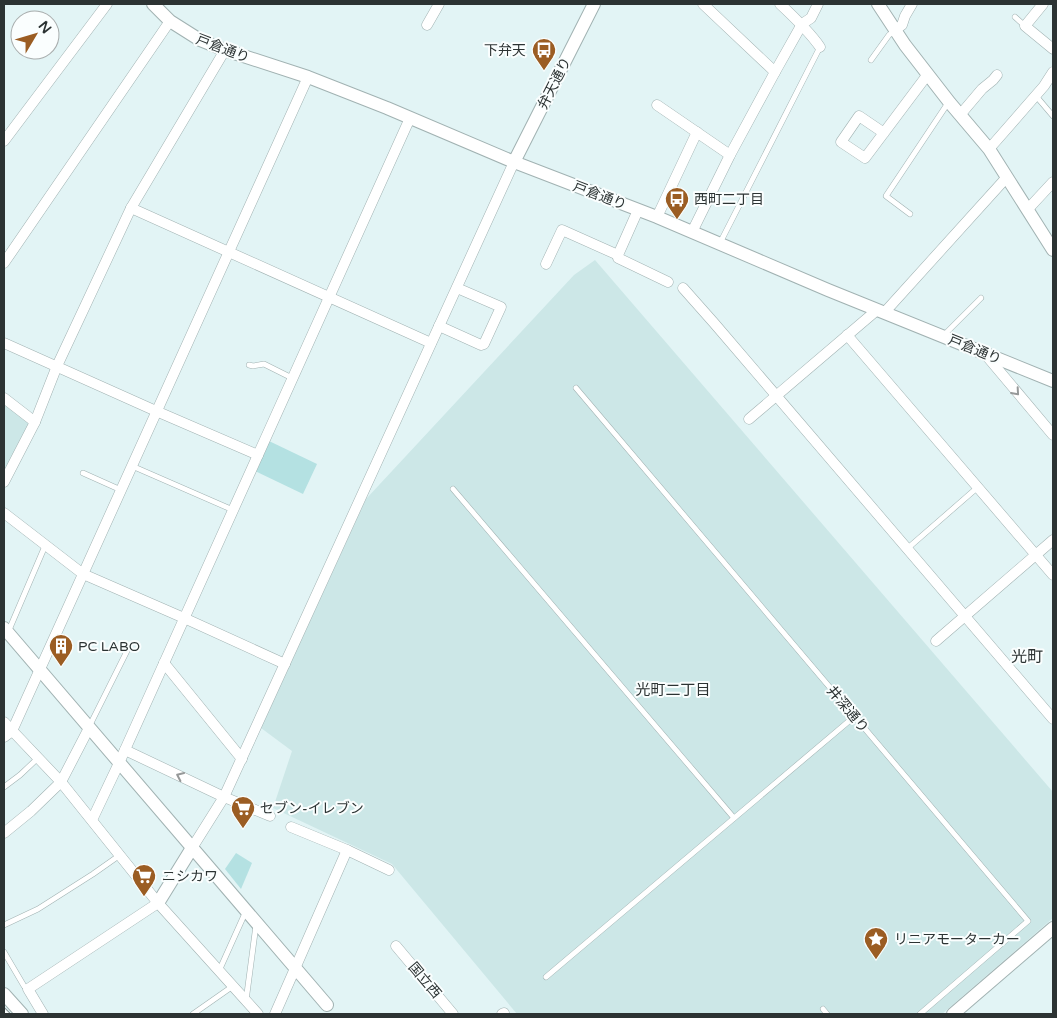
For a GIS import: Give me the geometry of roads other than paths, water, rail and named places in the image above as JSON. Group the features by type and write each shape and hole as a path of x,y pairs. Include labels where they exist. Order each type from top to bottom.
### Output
{"street":[{"path":"4,140 107,4"},
{"name":"戸倉通り","path":"153,4 170,21 200,40 308,77 514,162 720,243 880,311 1053,381"},
{"path":"427,25 439,4"},
{"name":"弁天通り","path":"514,162 594,4"},
{"path":"703,4 775,72"},
{"path":"780,4 802,24 820,47"},
{"path":"692,232 730,155 775,72 802,24 811,18 818,4"},
{"path":"878,4 895,30 950,103 989,149 1053,250"},
{"path":"895,30 902,25 912,4"},
{"path":"1043,4 1025,26 1053,49"},
{"path":"4,263 170,21"},
{"path":"4,482 35,422 56,366 131,208 225,50"},
{"path":"989,149 1036,96 1053,72"},
{"path":"884,133 928,74"},
{"path":"960,115 982,88 997,75"},
{"path":"8,734 83,574 308,77"},
{"path":"657,106 730,155"},
{"path":"92,820 410,118"},
{"path":"656,217 697,132"},
{"path":"43,1014 28,989 158,903 224,797 514,162"},
{"path":"749,419 848,335 880,311 1007,177"},
{"path":"1028,210 1053,182"},
{"path":"131,208 431,343"},
{"path":"618,255 638,210"},
{"path":"546,264 562,230 618,255 618,258 668,282"},
{"path":"439,326 481,345 484,344 501,308 457,288"},
{"path":"682,288 1053,719"},
{"path":"848,335 1053,575"},
{"path":"4,343 258,456"},
{"path":"986,354 1053,434"},
{"path":"4,398 35,422"},
{"path":"4,513 83,574 284,664"},
{"path":"936,641 1053,540"},
{"path":"5,634 39,670 296,968 329,1009"},
{"path":"164,663 242,759"},
{"path":"4,722 8,734 38,758 61,782 158,903 258,1014"},
{"path":"4,833 31,811 61,782 89,728"},
{"path":"125,750 224,797 270,816"},
{"path":"291,827 389,870"},
{"path":"275,1014 347,850"},
{"path":"953,1014 1053,928"},
{"name":"国立西","path":"396,946 453,1014"},
{"path":"4,994 22,1014"}],"lane":[{"path":"1015,18 1025,26"},
{"path":"872,60 889,35 895,30"},
{"path":"720,243 820,47"},
{"path":"1036,96 1053,116"},
{"path":"910,214 886,196 946,106 950,103"},
{"path":"943,336 980,298"},
{"path":"249,365 264,364 292,378"},
{"name":"井深通り","path":"576,388 1028,921 920,1014"},
{"path":"131,466 233,510"},
{"path":"83,473 121,490"},
{"path":"907,549 978,487"},
{"path":"453,489 734,818"},
{"path":"5,634 45,546"},
{"path":"89,728 129,647"},
{"path":"546,977 855,716"},
{"path":"4,787 38,758"},
{"path":"4,925 38,909 120,855"},
{"path":"220,970 246,911"},
{"path":"246,1001 256,922"},
{"path":"4,952 24,986 28,989"},
{"path":"193,1014 233,986"},
{"path":"823,1009 827,1014"}],"railway":[{"path":"4,1010 8,1014"}],"place":[{"name":"下弁天","path":"544,71"},
{"name":"西町二丁目","path":"677,220"},
{"name":"PC LABO","path":"61,667"},
{"name":"セブン-イレブン","path":"243,829"},
{"name":"ニシカワ","path":"144,897"},
{"name":"リニアモーターカー","path":"876,960"}],"district":[{"name":"光町","path":"1027,656"},
{"name":"光町二丁目","path":"673,690"}]}
